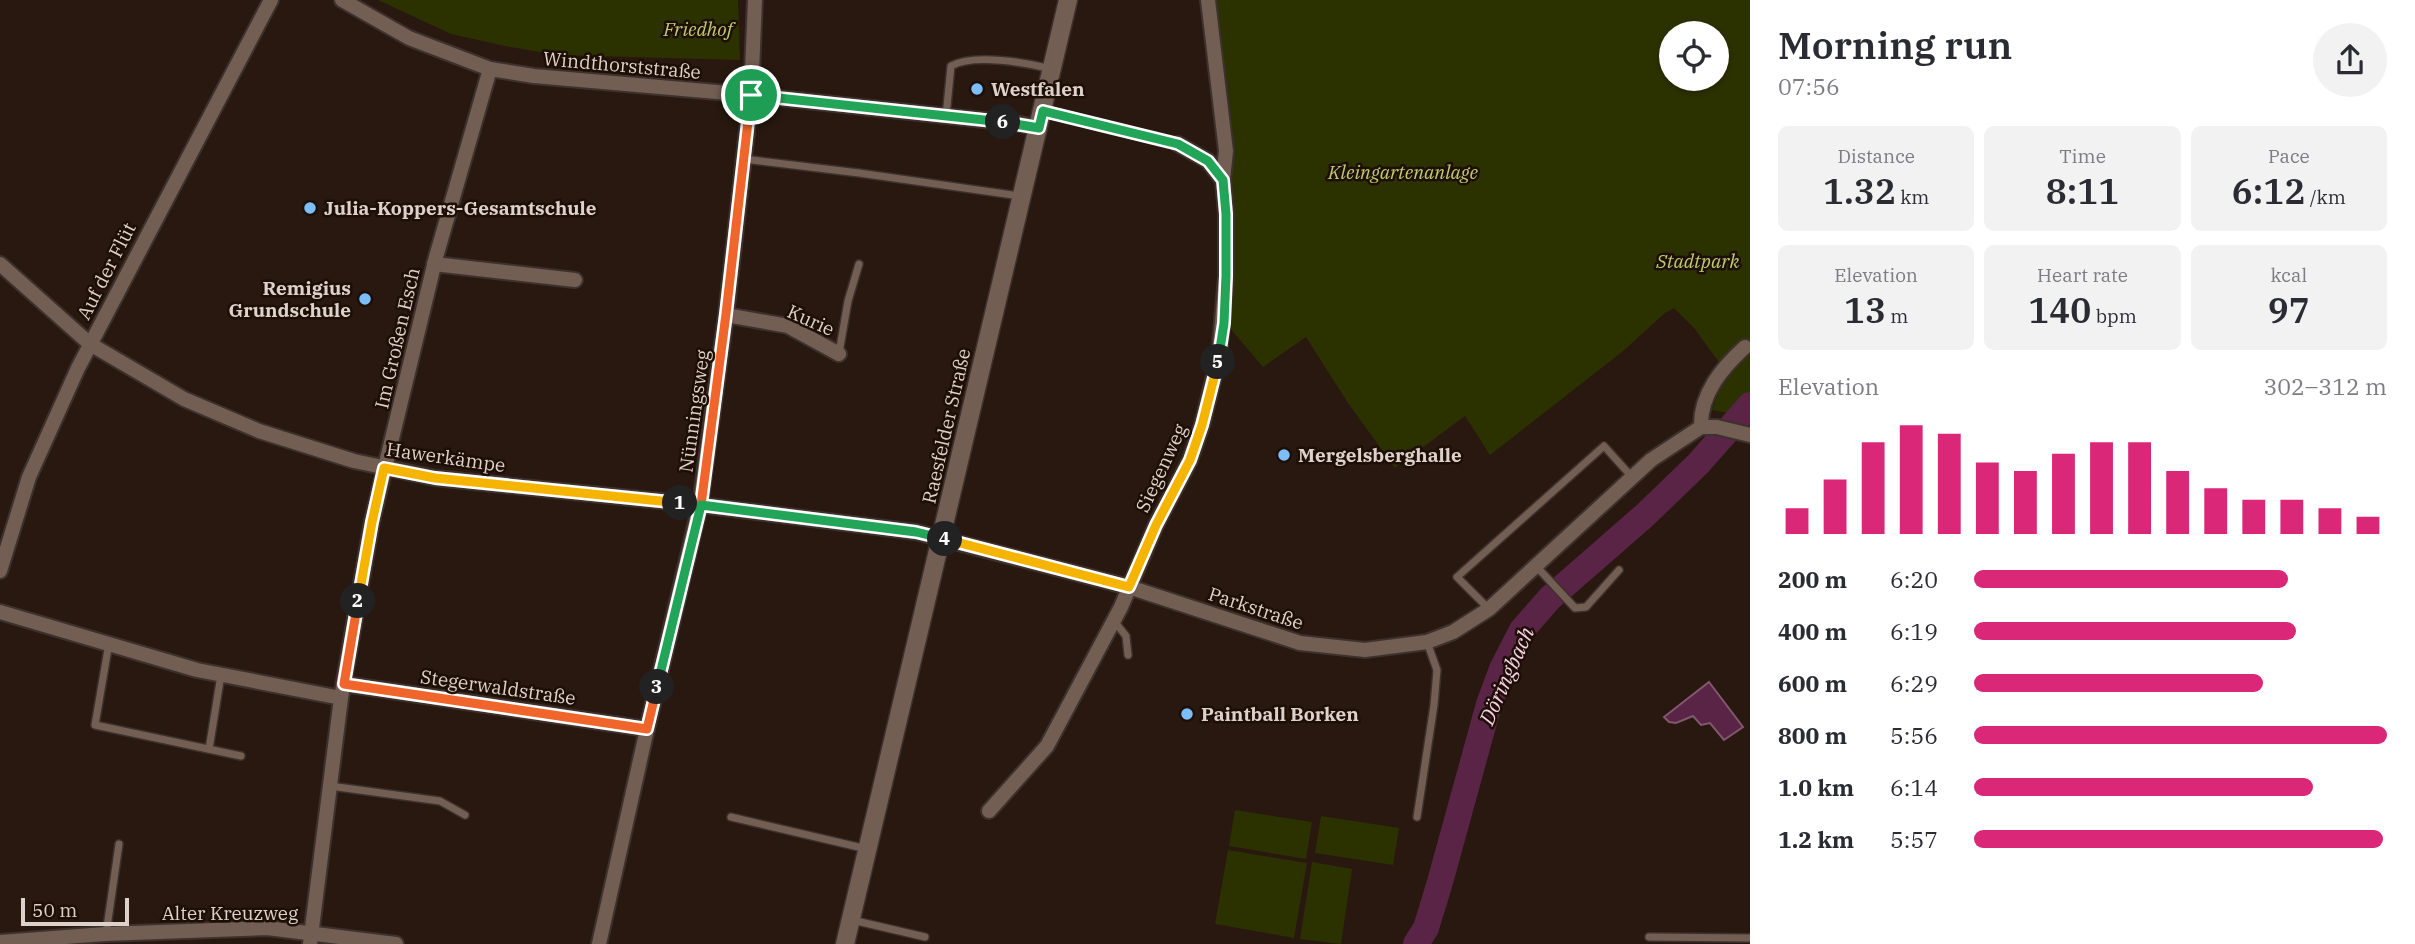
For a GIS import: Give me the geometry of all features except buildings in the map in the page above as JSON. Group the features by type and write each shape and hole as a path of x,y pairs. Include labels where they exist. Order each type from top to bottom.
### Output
{"main road":[{"name":"Raesfelder Straße","path":"845,944 1068,0"}],"street":[{"name":"Auf der Flüt","path":"0,571 29,477 90,344 271,0"},
{"name":"Windthorststraße","path":"342,0 409,38 490,69 534,76 751,95 946,117 1041,120"},
{"name":"Nünningsweg","path":"599,944 701,505 751,95 755,0"},
{"name":"Siegenweg","path":"989,811 1047,746 1114,621 1156,525 1190,460 1212,389 1222,334 1226,276 1223,180 1226,151 1208,0"},
{"name":"Im Großen Esch","path":"310,938 343,691 372,522 434,264 490,69"},
{"path":"1178,144 1208,161 1223,180"},
{"name":"Hawerkämpe","path":"0,264 90,344 184,399 246,426 354,461 435,478 701,505 916,532 941,538"},
{"path":"434,264 575,280"},
{"name":"Kurie","path":"726,314 788,326 839,354"},
{"path":"1745,347 1719,374 1703,405 1701,427 1717,427 1749,434"},
{"name":"Parkstraße","path":"941,538 1129,587 1300,643 1365,650 1427,642 1453,632 1489,610 1651,460 1701,427"},
{"name":"Stegerwaldstraße","path":"0,612 221,675 647,729"},
{"name":"Alter Kreuzweg","path":"0,942 105,934 267,928 310,938 396,944"}],"lane":[{"path":"946,117 951,66 955,64 967,61 1020,61 1052,69"},
{"path":"1041,120 1178,144"},
{"path":"743,159 1022,196"},
{"path":"839,354 848,301 859,264"},
{"path":"1489,610 1457,577 1604,446 1633,478"},
{"path":"1536,566 1575,608 1586,607 1619,570"},
{"path":"1114,621 1126,636 1128,655"},
{"path":"1417,817 1437,670 1427,642"},
{"path":"109,643 95,726 241,756"},
{"path":"209,749 221,675"},
{"path":"329,786 440,802 465,815"},
{"path":"731,817 867,849"},
{"path":"105,934 119,844"},
{"path":"851,920 925,937"},
{"path":"1649,937 1750,938"}],"green space":[{"name":"Friedhof","path":"378,0 738,0 740,60 557,55 451,34"},
{"name":"Kleingartenanlage","path":"1213,0 1750,0 1750,417 1712,410 1726,372 1694,328 1674,308 1490,455 1465,416 1395,468 1348,403 1306,337 1263,367 1229,327 1231,201 1227,110"},
{"path":"1235,810 1312,822 1306,859 1229,846"},
{"path":"1321,816 1399,828 1393,865 1315,853"},
{"path":"1228,850 1307,863 1294,938 1215,924"},
{"path":"1312,862 1352,869 1341,944 1300,939"}],"shaded area":[{"path":"1709,682 1743,727 1724,740 1710,723 1701,725 1693,716 1676,723 1669,722 1664,717"}],"waterway":[{"name":"Döringbach","path":"1416,944 1426,928 1440,882 1489,704 1502,669 1522,630 1550,598 1644,516 1698,464 1750,405"}],"place":[{"name":"Westfalen","path":"977,89"},
{"name":"Julia-Koppers-Gesamtschule","path":"310,208"},
{"name":"Remigius Grundschule","path":"365,299"},
{"name":"Mergelsberghalle","path":"1284,455"},
{"name":"Paintball Borken","path":"1187,714"}],"route":[{"path":"751,95 701,505 435,478 384,468 344,684 647,729 701,505 916,532 1129,587 1156,525 1190,460 1212,389 1224,323 1226,214 1223,180 1208,161 1178,144 1043,111 1039,128 751,95"}],"park label":[{"name":"Stadtpark","path":"1698,261"}]}
